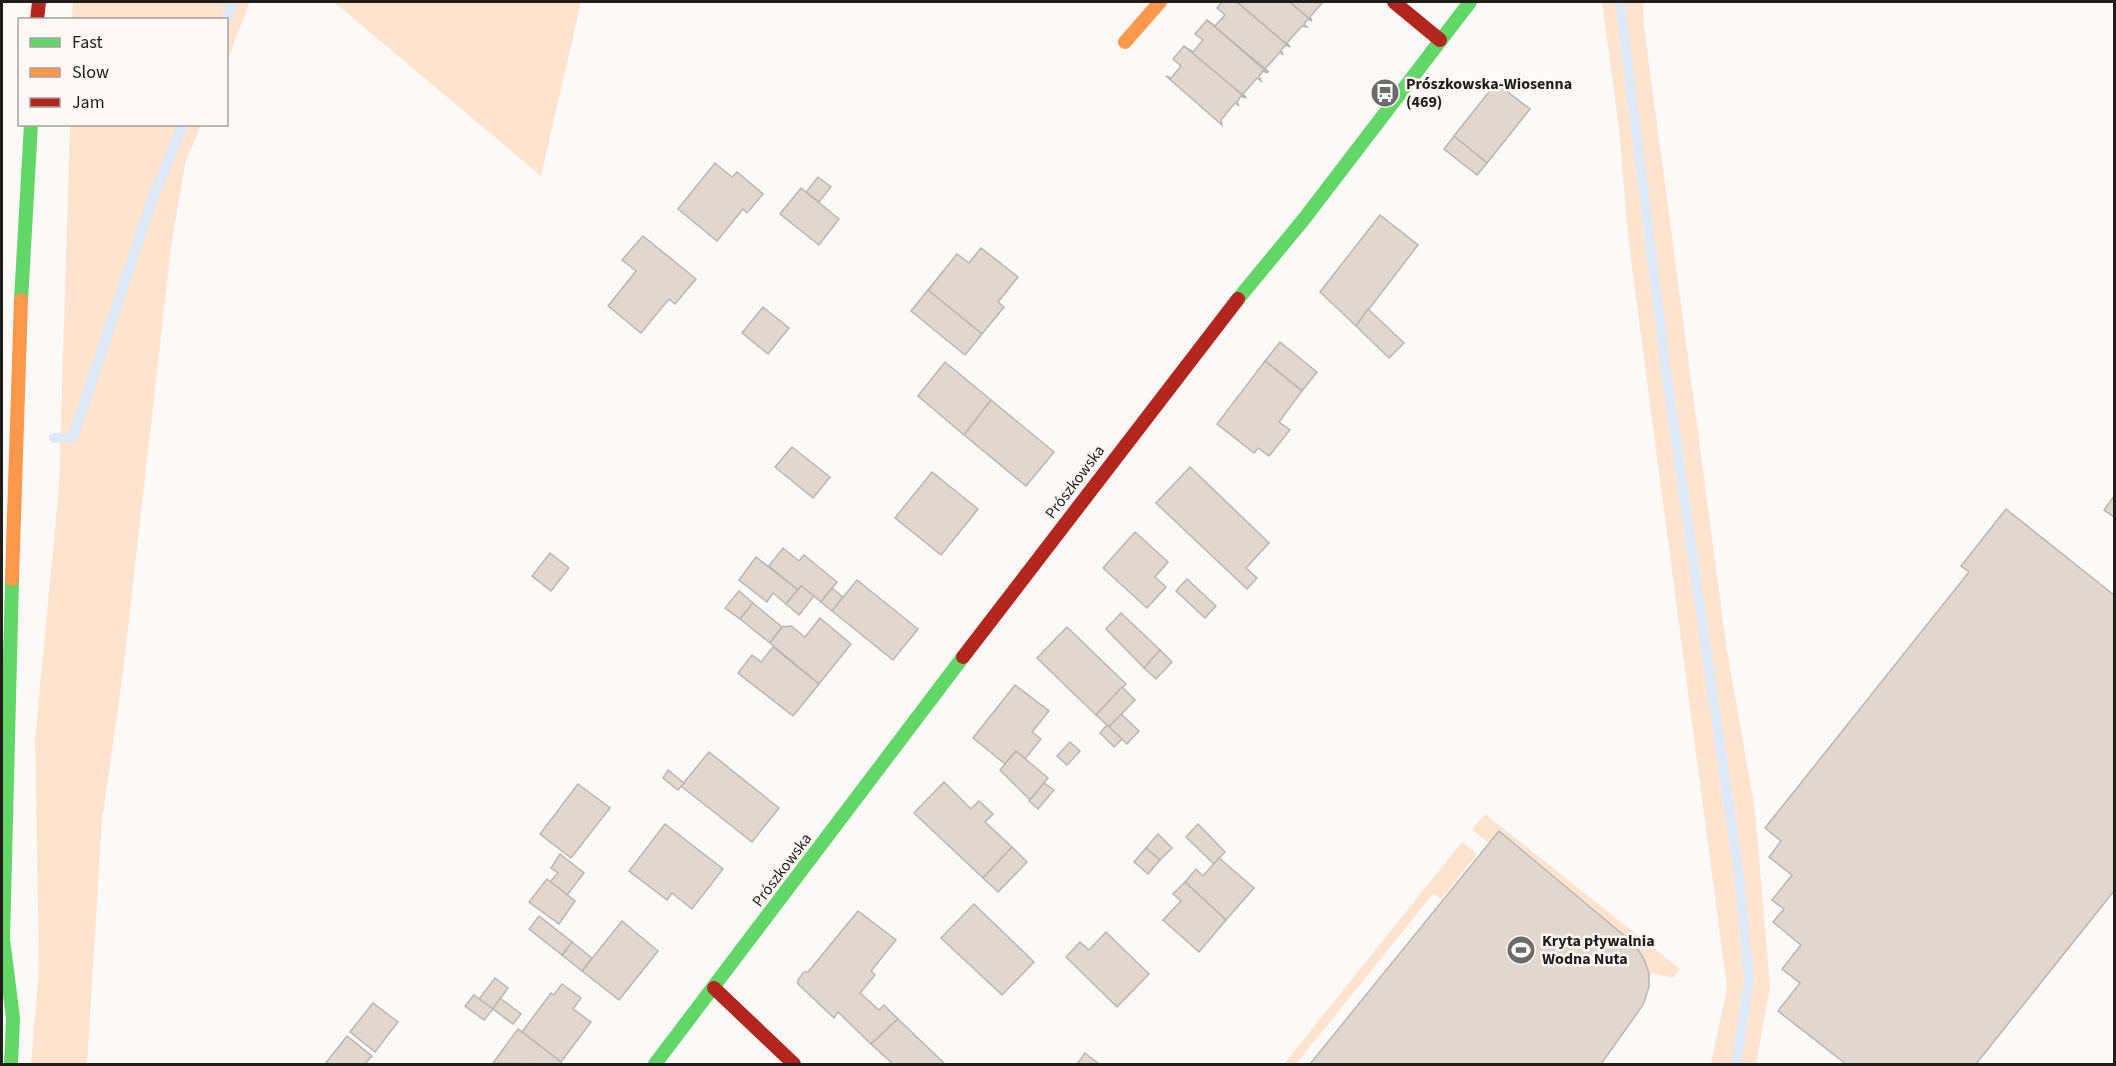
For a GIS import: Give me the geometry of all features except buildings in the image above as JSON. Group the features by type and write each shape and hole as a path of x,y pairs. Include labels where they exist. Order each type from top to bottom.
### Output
{"main road":[{"path":"38,18 39,2"},
{"path":"1125,42 1160,2"},
{"path":"1394,2 1440,40"},
{"name":"Prószkowska","path":"655,1065 1205,338 1304,219 1470,2"},
{"path":"11,1065 13,1018 2,944 18,351 31,126"},
{"path":"714,988 794,1065"}],"shaded area":[{"path":"73,2 250,2 228,58 228,18 72,18"},
{"path":"334,2 581,2 541,176"},
{"path":"1602,2 1643,2 1644,26 1727,651 1755,810 1770,987 1756,1064 1711,1064 1727,988 1628,237 1619,128"},
{"path":"70,126 201,126 185,164 171,246 124,665 102,821 87,1064 31,1064 39,967 35,739 59,487"},
{"path":"1485,814 1680,969 1673,978 1649,973 1643,957 1633,943 1499,832 1489,843 1472,830"},
{"path":"1462,842 1477,854 1441,899 1433,894 1296,1064 1284,1064"}],"waterway":[{"path":"227,18 233,2"},
{"path":"1620,2 1668,385 1740,883 1749,980 1736,1064"},
{"path":"54,438 73,437 152,200 182,126"}],"traffic: fast":[{"path":"1238,299 1304,219 1470,2"},
{"path":"21,300 31,126"},
{"path":"11,1064 13,1018 3,939 12,579"},
{"path":"655,1064 963,657"}],"traffic: slow":[{"path":"1125,42 1160,2"},
{"path":"12,579 21,300"}],"traffic: jam":[{"path":"37,18 39,2"},
{"path":"1394,2 1440,40"},
{"path":"963,657 1238,299"},
{"path":"714,988 794,1064"}],"place":[{"name":"Prószkowska-Wiosenna (469)","path":"1385,93"},
{"name":"Kryta pływalnia Wodna Nuta","path":"1521,950"}]}
